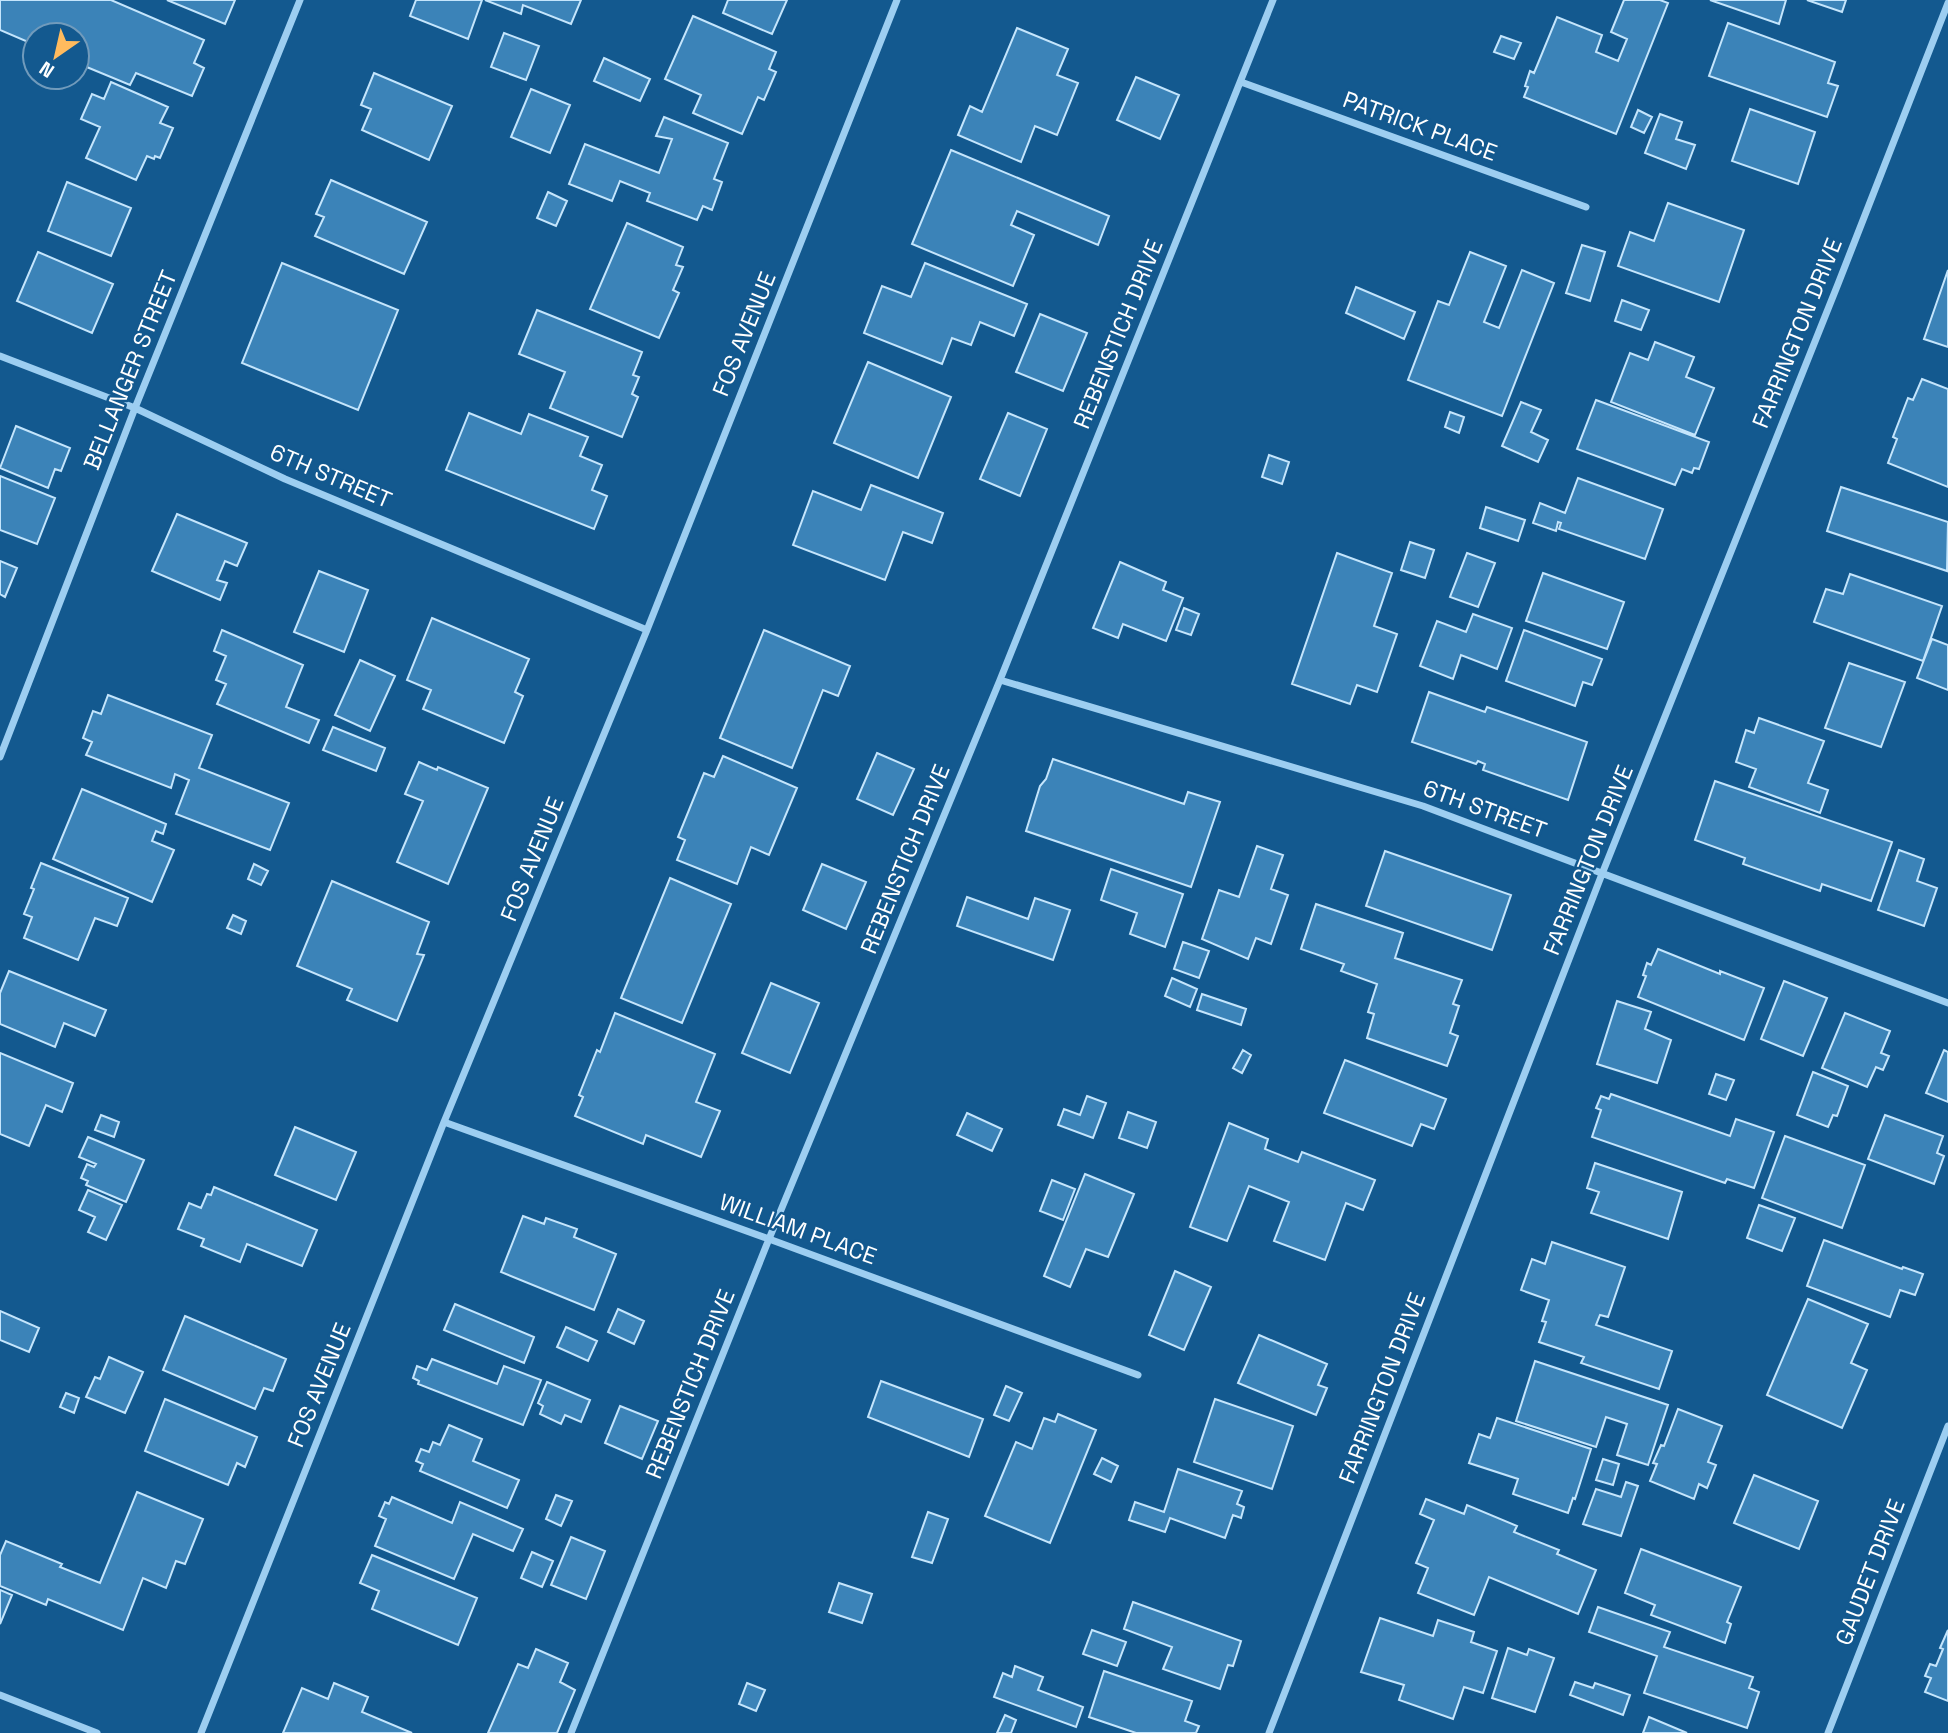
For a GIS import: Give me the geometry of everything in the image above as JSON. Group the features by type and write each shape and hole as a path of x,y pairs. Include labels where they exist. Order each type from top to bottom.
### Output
{"street":[{"name":"BELLANGER STREET","path":"0,757 135,408 300,0"},
{"name":"FOS AVENUE","path":"201,1733 444,1122 647,630 897,0"},
{"name":"REBENSTICH DRIVE","path":"571,1733 1273,0"},
{"name":"FARRINGTON DRIVE","path":"1269,1733 1602,874 1948,3"},
{"name":"PATRICK PLACE","path":"1241,82 1586,206"},
{"name":"6TH STREET","path":"0,356 135,408 285,479 647,630"},
{"name":"6TH STREET","path":"999,680 1423,806 1948,1003"},
{"name":"WILLIAM PLACE","path":"444,1122 1138,1375"},
{"name":"GAUDET DRIVE","path":"1828,1733 1948,1426"},
{"path":"0,1695 97,1733"}],"building":[{"path":"0,0 111,0 204,40 194,63 204,68 192,96 136,73 130,85 91,69 91,21 21,21 21,39 0,30"},
{"path":"167,0 235,0 225,24"},
{"path":"416,0 482,0 468,39 410,16"},
{"path":"485,0 581,0 571,24 523,5 521,14"},
{"path":"728,0 787,0 772,34 723,13"},
{"path":"1624,0 1660,0 1668,3 1616,134 1524,97 1530,71 1534,73 1557,17 1602,35 1596,52 1618,61 1627,39 1611,32"},
{"path":"1710,0 1786,0 1779,24"},
{"path":"1807,0 1846,0 1842,12"},
{"path":"693,16 776,52 769,69 776,72 764,100 758,97 742,134 693,113 701,95 665,79"},
{"path":"1728,23 1835,62 1828,83 1838,86 1827,117 1709,76"},
{"path":"1017,28 1068,49 1057,75 1078,83 1057,135 1035,126 1021,162 958,135 970,106 982,112"},
{"path":"504,33 539,46 526,80 491,67"},
{"path":"1501,36 1521,43 1514,59 1494,52"},
{"path":"604,58 650,79 640,101 594,81"},
{"path":"374,73 452,106 429,160 362,130 371,109 361,105"},
{"path":"1136,77 1179,95 1160,139 1117,120"},
{"path":"111,82 168,107 160,123 173,128 160,158 147,156 136,180 86,158 100,127 81,119 92,94 104,99"},
{"path":"531,89 570,105 550,153 511,137"},
{"path":"1750,109 1815,132 1798,184 1732,161"},
{"path":"1638,110 1652,117 1644,133 1631,127"},
{"path":"1660,114 1682,122 1676,139 1695,145 1686,169 1645,153"},
{"path":"664,117 728,143 714,179 722,182 712,210 703,206 697,220 647,201 650,193 620,181 612,201 569,184 585,144 659,173 672,139 656,136"},
{"path":"951,150 1109,216 1098,245 1017,211 1011,225 1034,235 1013,286 912,244"},
{"path":"331,180 427,222 404,274 315,236 324,217 316,214"},
{"path":"67,182 131,208 111,256 48,231"},
{"path":"548,192 567,201 556,226 537,218"},
{"path":"1668,203 1744,230 1719,302 1618,266 1630,232 1654,241"},
{"path":"627,223 683,247 676,265 683,267 673,290 679,293 659,338 590,309"},
{"path":"1582,245 1605,252 1590,301 1566,293"},
{"path":"38,252 113,284 92,333 17,301"},
{"path":"1470,252 1506,266 1484,322 1499,328 1522,270 1554,283 1502,416 1408,380 1438,301 1449,305"},
{"path":"282,263 398,310 358,410 242,363"},
{"path":"925,263 1027,304 1014,336 980,322 971,345 952,338 942,364 864,333 882,286 911,297"},
{"path":"1948,270 1948,347 1924,339"},
{"path":"1356,287 1415,312 1404,339 1346,313"},
{"path":"1622,300 1649,310 1641,330 1615,321"},
{"path":"537,310 642,352 633,375 639,377 632,394 638,397 622,437 550,408 565,372 519,354"},
{"path":"1040,314 1087,333 1063,391 1016,372"},
{"path":"1655,342 1694,357 1686,377 1714,388 1695,435 1611,402 1630,353 1648,360"},
{"path":"868,362 951,397 918,478 834,443"},
{"path":"1922,379 1948,389 1948,487 1888,463 1897,439 1893,437 1908,398 1913,400"},
{"path":"1596,400 1709,442 1699,469 1694,468 1692,473 1682,469 1675,485 1577,449"},
{"path":"1521,402 1541,410 1531,432 1548,440 1538,462 1502,446"},
{"path":"1450,412 1464,417 1459,433 1445,427"},
{"path":"469,413 521,434 529,414 588,437 580,456 602,465 592,490 607,496 594,529 446,470"},
{"path":"1008,413 1047,429 1020,496 980,479"},
{"path":"16,426 70,448 61,471 55,469 48,488 0,468"},
{"path":"1269,455 1289,462 1282,484 1262,477"},
{"path":"0,476 55,498 37,544 0,530"},
{"path":"1578,478 1663,509 1645,559 1559,529 1561,523 1558,522 1556,531 1533,523 1540,503 1565,513"},
{"path":"871,485 943,513 932,543 903,532 885,580 793,545 813,491 861,510"},
{"path":"1841,487 1948,522 1947,571 1827,531"},
{"path":"1486,507 1525,520 1518,541 1480,528"},
{"path":"177,514 247,543 237,566 225,561 217,580 227,583 220,600 152,571"},
{"path":"1410,542 1434,550 1425,578 1401,570"},
{"path":"1337,553 1392,573 1374,626 1397,634 1377,692 1357,685 1350,704 1292,684"},
{"path":"1467,553 1495,563 1478,607 1450,597"},
{"path":"0,561 17,568 5,597 0,594"},
{"path":"1120,562 1166,582 1163,590 1183,598 1166,641 1123,624 1118,638 1093,628"},
{"path":"319,571 368,590 344,652 294,632"},
{"path":"1543,573 1624,602 1607,649 1526,621"},
{"path":"1850,574 1942,606 1923,661 1814,622 1826,589 1843,594"},
{"path":"1184,608 1199,614 1191,635 1176,630"},
{"path":"1473,614 1512,628 1497,669 1461,655 1453,679 1420,666 1437,621 1466,632"},
{"path":"432,618 529,659 515,692 523,696 504,743 423,709 431,690 407,680"},
{"path":"222,630 303,665 286,707 319,720 309,743 217,704 226,684 216,680 226,656 214,651"},
{"path":"764,630 850,666 838,696 823,690 792,768 720,738"},
{"path":"1524,630 1602,659 1592,685 1583,682 1575,706 1506,681"},
{"path":"1932,639 1948,645 1948,690 1917,678"},
{"path":"360,660 395,676 370,731 335,715"},
{"path":"1849,663 1905,682 1881,747 1825,728"},
{"path":"1429,692 1485,712 1487,707 1587,742 1568,800 1483,770 1485,764 1478,761 1476,764 1412,742"},
{"path":"108,695 212,735 199,768 289,803 270,850 176,814 189,780 175,774 171,788 86,755 92,742 83,738 93,711 101,714"},
{"path":"1759,718 1824,741 1808,783 1828,790 1820,813 1749,787 1756,769 1736,762 1746,730 1754,733"},
{"path":"333,727 385,748 376,771 323,750"},
{"path":"877,753 914,769 893,815 857,799"},
{"path":"723,756 797,788 769,855 751,847 737,884 677,860 685,840 678,837 704,773 714,777"},
{"path":"1053,759 1184,804 1188,792 1220,802 1191,887 1026,831 1040,786 1046,779"},
{"path":"419,762 488,788 448,884 397,862 423,801 405,794"},
{"path":"1715,781 1892,842 1871,901 1822,884 1820,891 1743,864 1745,858 1695,840"},
{"path":"82,789 166,824 163,834 156,831 152,841 174,850 152,902 53,859"},
{"path":"1257,846 1283,855 1271,889 1288,895 1271,944 1256,938 1248,959 1202,939 1219,890 1239,897"},
{"path":"1899,850 1924,859 1917,881 1937,888 1924,926 1878,910"},
{"path":"1385,851 1511,895 1492,950 1366,906"},
{"path":"41,863 128,898 117,926 95,918 78,960 24,938 32,917 24,914"},
{"path":"254,864 268,871 261,885 248,879"},
{"path":"822,864 866,882 846,929 803,910"},
{"path":"1111,869 1183,894 1165,947 1130,934 1137,913 1101,900"},
{"path":"670,878 731,904 682,1023 621,998"},
{"path":"332,881 429,922 417,954 424,955 397,1021 347,1000 352,989 297,966"},
{"path":"967,897 1028,919 1035,898 1070,910 1053,960 957,926"},
{"path":"1316,904 1403,933 1395,958 1462,980 1453,1004 1459,1006 1450,1033 1458,1036 1447,1066 1367,1038 1374,1014 1368,1012 1377,984 1341,971 1344,964 1301,949"},
{"path":"233,915 246,921 241,934 227,928"},
{"path":"1183,942 1209,951 1199,978 1174,969"},
{"path":"1658,949 1764,988 1744,1040 1638,997 1646,976 1643,975 1647,963 1651,965"},
{"path":"9,971 106,1010 95,1036 64,1023 55,1047 0,1024 0,993"},
{"path":"1172,978 1197,989 1190,1007 1165,996"},
{"path":"1784,981 1827,998 1803,1056 1761,1039"},
{"path":"771,983 819,1003 790,1073 742,1053"},
{"path":"1202,994 1246,1009 1241,1025 1197,1010"},
{"path":"1617,1001 1651,1012 1645,1029 1671,1040 1657,1083 1597,1064"},
{"path":"615,1013 715,1054 696,1102 720,1111 701,1157 646,1135 643,1144 575,1116 583,1097 579,1095"},
{"path":"1845,1013 1890,1031 1881,1053 1889,1056 1883,1070 1876,1067 1867,1087 1822,1068"},
{"path":"1243,1050 1251,1055 1242,1073 1233,1068"},
{"path":"1944,1050 1948,1052 1948,1102 1926,1093"},
{"path":"0,1053 73,1083 62,1112 46,1105 29,1146 0,1134"},
{"path":"1345,1060 1446,1099 1434,1129 1421,1124 1412,1146 1324,1113"},
{"path":"1813,1072 1848,1086 1837,1116 1833,1115 1828,1127 1797,1115"},
{"path":"1716,1074 1734,1080 1726,1100 1709,1094"},
{"path":"1611,1094 1730,1136 1736,1119 1774,1132 1754,1188 1727,1179 1725,1183 1592,1137 1601,1110 1596,1108 1601,1096 1609,1099"},
{"path":"1087,1096 1106,1103 1093,1138 1058,1125 1064,1109 1080,1115"},
{"path":"1128,1112 1156,1122 1147,1148 1119,1138"},
{"path":"967,1113 1002,1129 992,1151 957,1135"},
{"path":"101,1115 119,1122 114,1137 95,1130"},
{"path":"1885,1115 1943,1136 1937,1153 1944,1156 1934,1184 1868,1159"},
{"path":"1229,1123 1268,1139 1265,1149 1298,1162 1302,1152 1375,1180 1363,1210 1346,1203 1325,1260 1274,1241 1289,1202 1249,1186 1227,1241 1190,1227"},
{"path":"295,1127 356,1152 336,1200 275,1175"},
{"path":"1785,1136 1865,1165 1842,1228 1762,1198"},
{"path":"88,1137 144,1160 126,1202 86,1185 88,1181 81,1178 87,1164 94,1167 96,1164 79,1157"},
{"path":"1595,1163 1682,1192 1668,1239 1591,1213 1599,1192 1587,1188"},
{"path":"1085,1174 1134,1194 1108,1257 1086,1249 1070,1287 1044,1276"},
{"path":"1052,1180 1075,1189 1063,1220 1040,1211"},
{"path":"214,1187 317,1230 302,1266 247,1244 240,1262 201,1246 204,1239 178,1229 189,1203 201,1208 207,1194 211,1195"},
{"path":"88,1190 122,1205 106,1240 88,1232 95,1217 79,1210"},
{"path":"1759,1205 1795,1218 1782,1251 1747,1238"},
{"path":"523,1216 544,1224 546,1218 577,1229 574,1237 616,1254 594,1310 501,1272"},
{"path":"1824,1240 1923,1274 1915,1295 1900,1290 1890,1317 1807,1286"},
{"path":"1552,1242 1625,1267 1608,1317 1600,1315 1596,1325 1672,1351 1659,1389 1581,1363 1584,1357 1539,1342 1546,1322 1542,1321 1549,1300 1521,1290 1532,1259 1545,1264"},
{"path":"1175,1271 1211,1287 1184,1350 1149,1335"},
{"path":"1808,1299 1868,1324 1851,1363 1867,1370 1842,1428 1767,1395"},
{"path":"455,1304 534,1337 524,1363 444,1330"},
{"path":"618,1309 644,1321 634,1344 608,1332"},
{"path":"0,1311 39,1328 29,1352 0,1340"},
{"path":"185,1316 286,1359 273,1391 264,1388 255,1409 163,1370"},
{"path":"566,1327 597,1341 588,1361 557,1347"},
{"path":"1259,1335 1327,1364 1318,1385 1327,1388 1316,1415 1238,1383"},
{"path":"109,1357 143,1372 125,1413 86,1397 95,1377 100,1379"},
{"path":"432,1359 497,1384 504,1366 541,1380 523,1425 418,1384 419,1381 413,1378 417,1366 427,1370"},
{"path":"1535,1361 1668,1405 1648,1465 1617,1455 1627,1424 1606,1417 1596,1447 1516,1421"},
{"path":"881,1381 983,1419 969,1457 868,1417"},
{"path":"547,1382 590,1400 581,1422 565,1415 561,1424 540,1414 543,1406 538,1403"},
{"path":"1006,1386 1022,1393 1009,1421 994,1415"},
{"path":"66,1393 79,1398 74,1413 60,1407"},
{"path":"165,1399 257,1437 245,1467 237,1463 228,1485 145,1451"},
{"path":"1215,1399 1293,1426 1272,1489 1194,1462"},
{"path":"620,1406 658,1421 642,1459 605,1443"},
{"path":"1678,1409 1722,1426 1708,1462 1716,1465 1707,1488 1699,1484 1694,1499 1650,1481 1657,1464 1653,1463 1661,1445 1664,1446"},
{"path":"1058,1414 1096,1430 1050,1543 985,1516 1016,1442 1032,1449 1044,1418 1055,1422"},
{"path":"1497,1418 1591,1449 1568,1513 1513,1494 1518,1479 1469,1463 1479,1434 1490,1438"},
{"path":"449,1425 482,1439 473,1461 519,1480 507,1508 420,1471 423,1464 416,1461 421,1449 429,1452 433,1442 440,1445"},
{"path":"1102,1458 1118,1466 1111,1482 1094,1474"},
{"path":"1603,1459 1619,1464 1613,1485 1596,1480"},
{"path":"1178,1469 1242,1491 1237,1504 1244,1507 1241,1518 1233,1515 1225,1538 1170,1518 1165,1532 1129,1520 1135,1502 1164,1512"},
{"path":"1754,1475 1818,1501 1799,1549 1734,1523"},
{"path":"1626,1482 1638,1486 1621,1536 1583,1524 1596,1489 1621,1497"},
{"path":"137,1492 203,1519 185,1564 176,1561 166,1588 143,1578 123,1630 48,1599 46,1605 0,1586 0,1555 6,1541 100,1583"},
{"path":"556,1495 572,1501 561,1526 546,1519"},
{"path":"392,1497 452,1523 460,1502 523,1529 513,1551 473,1534 454,1579 375,1546 386,1519 379,1516 385,1502 389,1504"},
{"path":"1426,1499 1464,1514 1467,1505 1517,1526 1514,1532 1559,1550 1557,1554 1596,1570 1578,1614 1489,1577 1474,1615 1418,1593 1428,1568 1416,1563 1434,1520 1420,1514"},
{"path":"928,1512 948,1519 932,1563 912,1557"},
{"path":"571,1537 605,1551 586,1599 551,1585"},
{"path":"1641,1549 1741,1587 1727,1622 1731,1624 1725,1643 1651,1615 1655,1605 1625,1593"},
{"path":"532,1552 553,1561 542,1587 521,1578"},
{"path":"372,1555 477,1598 458,1645 372,1609 379,1591 360,1583"},
{"path":"839,1583 872,1594 862,1623 829,1612"},
{"path":"0,1590 12,1595 0,1624"},
{"path":"1133,1602 1241,1641 1233,1666 1228,1665 1220,1689 1163,1669 1172,1647 1124,1629"},
{"path":"1598,1607 1670,1632 1664,1647 1753,1677 1749,1688 1759,1692 1747,1728 1644,1693 1657,1656 1589,1632"},
{"path":"1380,1618 1433,1636 1438,1620 1474,1632 1471,1642 1497,1651 1483,1693 1464,1687 1453,1719 1399,1700 1404,1685 1361,1672"},
{"path":"1092,1630 1126,1642 1117,1666 1083,1654"},
{"path":"1948,1630 1948,1701 1925,1692 1931,1678 1925,1676 1930,1664 1936,1666"},
{"path":"1508,1648 1527,1655 1529,1649 1554,1658 1535,1712 1492,1698"},
{"path":"536,1649 568,1663 560,1682 575,1690 557,1733 488,1733 518,1664 528,1668"},
{"path":"1015,1666 1043,1677 1038,1690 1083,1707 1076,1727 994,1697 1003,1673 1012,1677"},
{"path":"1104,1671 1192,1701 1185,1721 1199,1726 1196,1733 1136,1733 1089,1717"},
{"path":"1575,1682 1593,1688 1595,1683 1630,1695 1623,1715 1570,1695"},
{"path":"334,1683 368,1697 362,1712 412,1733 283,1733 302,1688 328,1699"},
{"path":"747,1683 765,1690 756,1711 739,1704"},
{"path":"1005,1715 1016,1720 1011,1733 997,1733"},
{"path":"1649,1717 1687,1733 1643,1733"}]}
